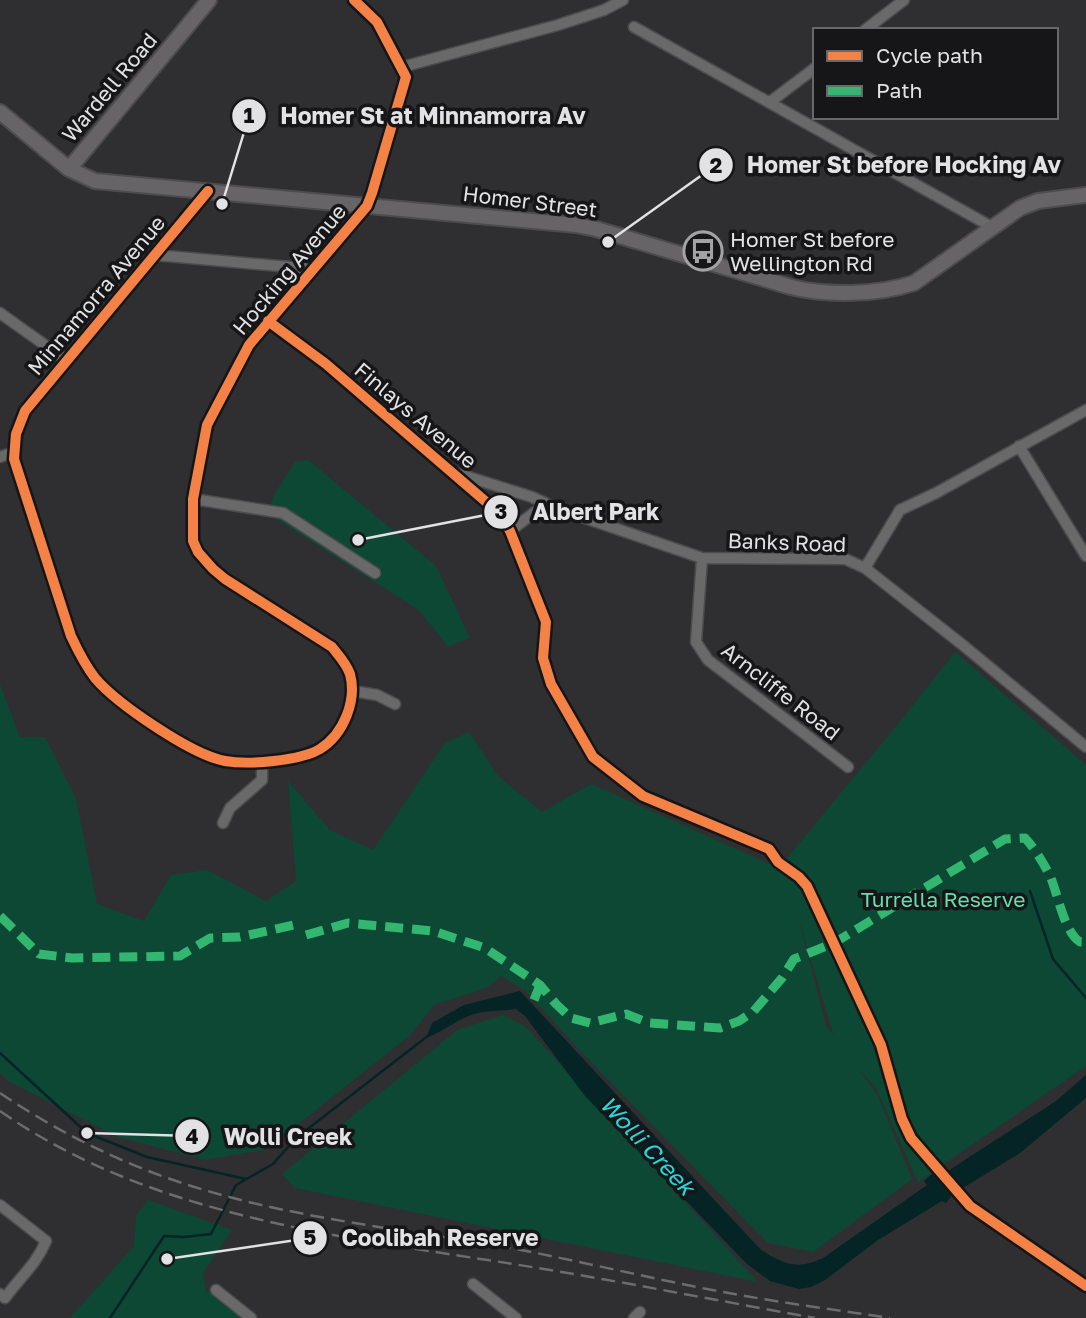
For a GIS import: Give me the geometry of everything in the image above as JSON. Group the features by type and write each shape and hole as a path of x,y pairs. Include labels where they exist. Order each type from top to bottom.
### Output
{"main road":[{"name":"Wardell Road","path":"69,169 209,0"},
{"name":"Homer Street","path":"0,112 69,169 83,177 107,183 576,225 791,287 829,293 893,288 914,283 1020,208 1038,201 1086,195"}],"street":[{"path":"354,0 377,22 406,78 366,206"},
{"path":"402,67 604,10 623,0"},
{"path":"868,28 904,0"},
{"path":"634,27 992,227"},
{"path":"770,102 813,70"},
{"name":"Minnamorra Avenue","path":"208,191 24,411 16,434 14,452 18,473 71,636 81,657 96,679 117,699 200,754 227,761 262,761 298,756 323,748 340,729 353,691"},
{"name":"Hocking Avenue","path":"353,691 345,662 332,647 225,579 198,552 193,541 193,499 207,425 249,345 366,206"},
{"path":"155,255 313,269"},
{"path":"0,313 66,360"},
{"name":"Finlays Avenue","path":"268,321 326,364 494,507 510,531 546,622 543,658 551,684 593,757 643,796 769,849"},
{"path":"865,568 900,510 936,494 1086,410"},
{"path":"1019,446 1086,556"},
{"path":"0,457 14,452"},
{"name":"Banks Road","path":"454,472 702,558 845,559 865,568 1086,747"},
{"path":"193,499 283,513 375,573"},
{"path":"510,531 535,512 556,508"},
{"name":"Arncliffe Road","path":"702,558 696,642 708,660 848,767"},
{"path":"353,691 377,695 395,704"},
{"path":"223,822 230,808 262,780 262,761"},
{"path":"0,1205 46,1241 39,1259 18,1279 5,1298 0,1294"},
{"path":"970,1206 1086,1286"},
{"path":"473,1284 516,1318"},
{"path":"216,1290 251,1318"}],"green space":[{"path":"308,460 436,566 470,638 448,647 420,611 270,515 273,496 295,462"},
{"name":"Turrella Reserve","path":"955,652 1086,765 1086,1066 918,1182 876,1088 858,1069 878,1096 912,1179 813,1252 768,1243 581,1052 526,991 501,976 486,988 434,1005 409,1036 267,1149 205,1160 118,1137 8,1081 0,1073 0,684 20,737 45,737 76,799 97,904 144,921 171,875 207,870 266,901 296,881 288,781 330,830 373,850 445,743 469,732 498,776 542,812 591,784 779,868","holes":["797,913 833,1035 826,1026"]},
{"path":"503,1015 526,1027 758,1282 295,1188 282,1174 457,1030"},
{"path":"148,1200 232,1230 203,1273 206,1291 231,1305 242,1318 70,1318 134,1246 136,1216"}],"water":[{"path":"520,991 761,1250 791,1264 806,1264 823,1258 927,1185 924,1181 932,1174 937,1178 1056,1101 1086,1075 1086,1098 1020,1153 953,1194 946,1203 942,1201 878,1240 825,1280 799,1289 770,1281 747,1264 585,1096 525,1016 516,1009 471,1015 426,1038 432,1023 464,1005"}],"waterway":[{"path":"1030,891 1053,959 1086,998"},
{"name":"Wolli Creek","path":"110,1318 164,1236 211,1234 236,1185 273,1164 296,1138 429,1035"},
{"name":"Wolli Creek","path":"0,1053 87,1133 147,1157 246,1179"}],"railway":[{"path":"0,1093 42,1120 109,1154 155,1174 221,1195 305,1214 521,1250 730,1293 890,1318"},
{"path":"0,1111 58,1147 119,1175 182,1198 247,1216 379,1243 815,1318"}],"marked path":[{"path":"306,935 348,923 433,931 485,948 540,985 571,1018 590,1023 626,1014 649,1023 720,1028 753,1012 782,978 794,959 834,943 1005,839 1025,838 1050,876 1074,937 1080,942 1086,942"},
{"path":"0,916 39,954 72,958 180,956 210,938 240,937 294,925"},
{"path":"534,1000 540,985"}],"cycle path":[{"path":"208,191 25,411 16,434 14,459 71,636 95,678 120,701 156,727 211,757 225,761 274,761 311,753 336,735 350,705 350,674 332,647 213,569 198,552 193,541 193,499 207,425 249,345 367,206 372,193 406,77 377,22 354,0"},
{"path":"268,321 326,364 499,513 510,531 546,622 543,658 551,684 593,757 643,796 769,849 778,862 799,877 807,886 881,1045 902,1119 911,1138 970,1206 1086,1286"}],"place":[{"name":"Homer St at Minnamorra Av","path":"222,204"},
{"name":"Homer St before Hocking Av","path":"608,242"},
{"name":"Homer St before Wellington Rd","path":"703,251"},
{"name":"Albert Park","path":"358,540"},
{"name":"Wolli Creek","path":"87,1133"},
{"name":"Coolibah Reserve","path":"167,1259"}]}
